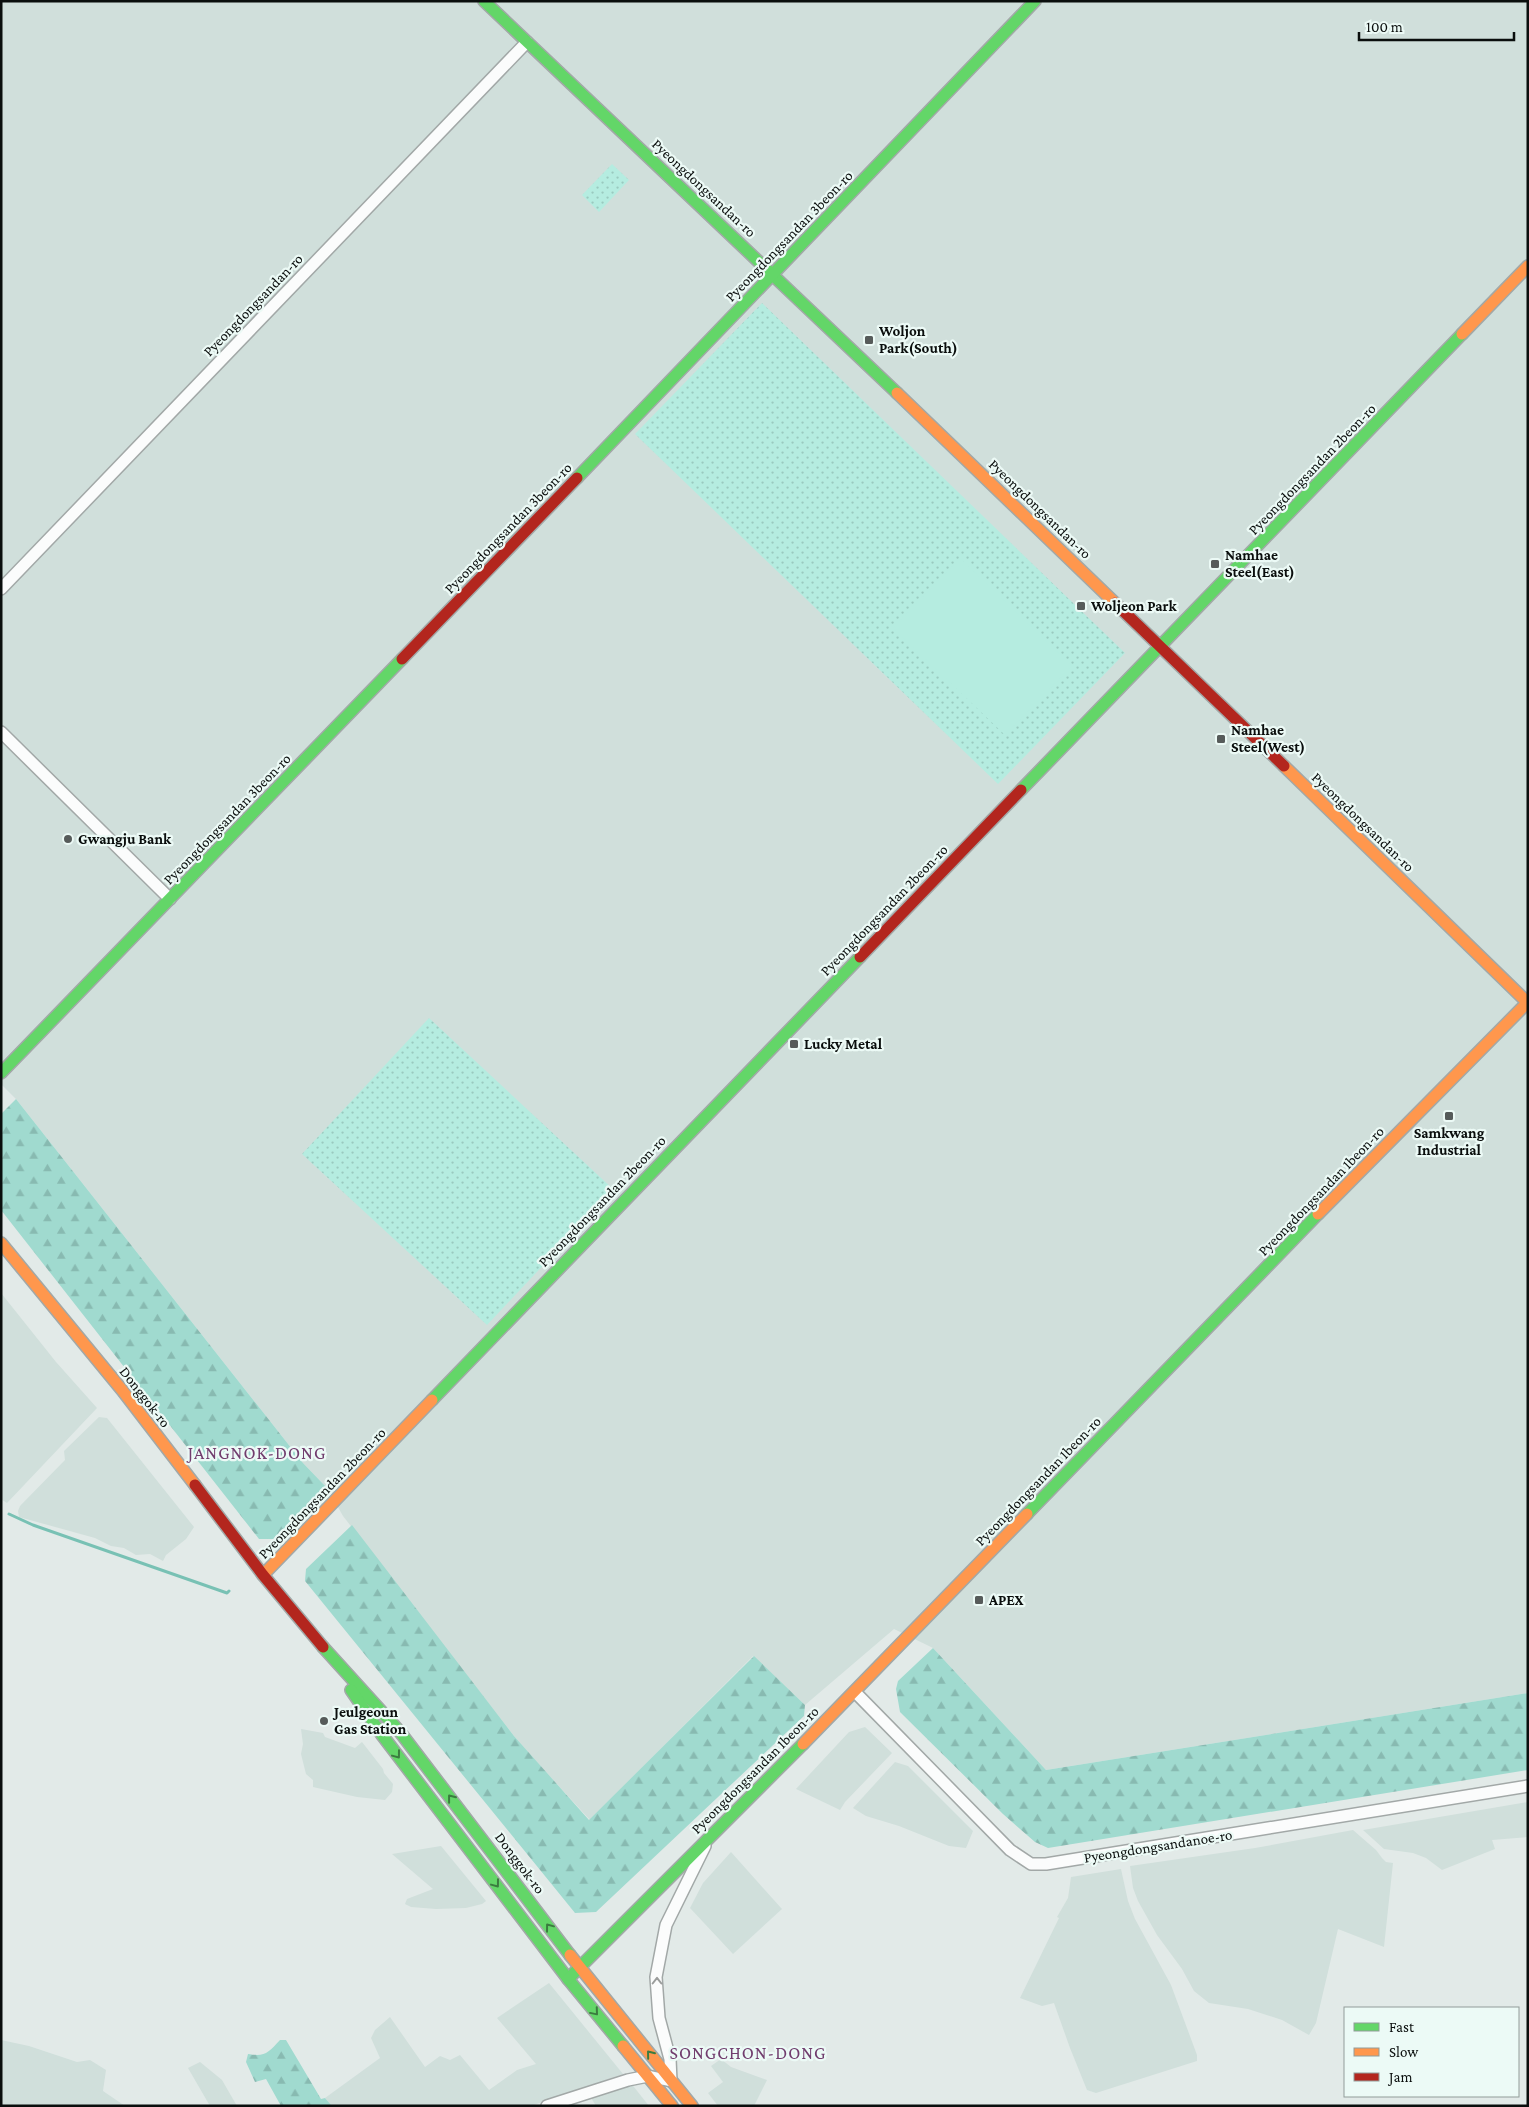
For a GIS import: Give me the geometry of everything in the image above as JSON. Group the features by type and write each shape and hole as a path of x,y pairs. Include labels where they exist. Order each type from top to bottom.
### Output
{"street":[{"name":"Pyeongdongsandan-ro","path":"484,1 774,274 1528,1002"},
{"name":"Pyeongdongsandan 3beon-ro","path":"1,1073 774,274 1035,1"},
{"name":"Pyeongdongsandan-ro","path":"1,589 526,42"},
{"name":"Pyeongdongsandan 2beon-ro","path":"263,1575 1528,266"},
{"path":"1,732 170,899"},
{"name":"Pyeongdongsandan 1beon-ro","path":"568,1979 855,1692 1304,1228 1528,1002"},
{"name":"Donggok-ro","path":"1,1243 122,1390 263,1575 319,1643 400,1732 580,1966 692,2106"},
{"name":"Donggok-ro","path":"319,1643 382,1735 568,1979 672,2106"},
{"name":"Pyeongdongsandanoe-ro","path":"855,1692 1010,1850 1031,1864 1056,1862 1528,1786"},
{"path":"547,2106 628,2080 648,2076 671,2081 670,2060 659,2018 656,1977 666,1925 709,1837"}],"shaded area":[{"path":"1,1 1528,1 1528,1693 1046,1770 933,1648 894,1629 805,1705 753,1656 590,1820 544,1770 514,1736 343,1516 327,1488 303,1463 16,1099 1,1084"},
{"path":"1,1293 56,1362 97,1408 7,1503 1,1499"},
{"path":"99,1417 107,1418 194,1527 186,1539 166,1555 163,1561 150,1554 136,1555 124,1548 111,1546 95,1538 19,1517 18,1511 20,1506 65,1460 64,1451"},
{"path":"865,1727 892,1753 845,1802 840,1810 796,1789 849,1732"},
{"path":"301,1729 323,1733 325,1737 355,1748 362,1742 393,1784 392,1792 385,1800 357,1797 313,1787 313,1780 306,1774 301,1754 303,1744"},
{"path":"895,1762 908,1766 973,1831 966,1848 949,1846 899,1826 866,1816 853,1808"},
{"path":"1528,1802 1528,1837 1492,1840 1495,1849 1442,1870 1426,1858 1413,1853 1384,1849 1363,1830"},
{"path":"1353,1830 1376,1850 1386,1862 1393,1863 1384,1947 1338,1929 1316,2023 1309,2035 1282,2020 1248,2009 1209,2003 1194,1991 1182,1969 1157,1935 1133,1888 1130,1866 1255,1848"},
{"path":"441,1846 486,1901 482,1904 466,1908 436,1909 411,1907 405,1904 407,1899 433,1889 392,1854"},
{"path":"731,1852 782,1909 733,1954 690,1908 703,1883"},
{"path":"1121,1869 1128,1901 1135,1919 1171,1985 1197,2055 1197,2061 1096,2093 1087,2090 1054,2003 1042,2006 1020,1998 1059,1918 1057,1917 1068,1898 1071,1877"},
{"path":"549,1983 623,2074 531,2106 332,2106 325,2098 380,2058 371,2038 375,2030 390,2017 425,2067 440,2056 450,2060 460,2055 489,2090 517,2070 536,2064 497,2018"},
{"path":"1,2040 29,2046 77,2062 90,2060 106,2070 103,2091 125,2106 1,2106"},
{"path":"721,2059 731,2067 767,2080 754,2106 718,2106 708,2093 723,2082 711,2066"},
{"path":"200,2062 222,2080 237,2106 210,2106 188,2068"},
{"path":"630,2082 649,2106 596,2106 590,2096"}],"green space":[{"path":"612,164 629,180 599,212 582,195"},
{"path":"762,303 1125,653 998,784 635,434"},
{"path":"960,558 1072,666 1005,735 893,628"},
{"path":"429,1018 614,1190 487,1325 302,1154"},
{"path":"16,1099 303,1463 327,1488 273,1539 259,1539 1,1210 1,1114"},
{"path":"352,1525 514,1736 589,1820 754,1656 805,1705 804,1716 596,1912 575,1913 305,1581 306,1569"},
{"path":"933,1648 1046,1770 1528,1693 1528,1770 1048,1848 1035,1842 1003,1814 900,1712 896,1689 898,1681"},
{"path":"280,2040 286,2040 321,2099 325,2098 332,2106 281,2106 266,2079 255,2082 246,2062 248,2054 258,2055 266,2053"}],"waterway":[{"path":"9,1514 33,1525 227,1593 229,1591"}],"traffic: fast":[{"path":"484,1 897,393"},
{"path":"577,478 1035,1"},
{"path":"1021,790 1462,334"},
{"path":"1,1073 402,659"},
{"path":"432,1400 860,957"},
{"path":"1027,1514 1318,1214"},
{"path":"323,1647 400,1732 570,1955"},
{"path":"351,1690 382,1735 568,1979 623,2046"},
{"path":"568,1979 803,1744"}],"traffic: slow":[{"path":"1462,334 1528,266"},
{"path":"897,393 1115,603"},
{"path":"1284,766 1528,1003"},
{"path":"1318,1214 1528,1002"},
{"path":"1,1243 122,1390 195,1485"},
{"path":"263,1575 432,1400"},
{"path":"803,1744 1027,1514"},
{"path":"570,1955 692,2106"},
{"path":"623,2046 672,2106"}],"traffic: jam":[{"path":"402,659 577,478"},
{"path":"1115,603 1284,766"},
{"path":"860,957 1021,790"},
{"path":"195,1485 263,1575 323,1647"}],"place":[{"name":"Woljon Park(South)","path":"869,340"},
{"name":"Namhae Steel(East)","path":"1215,564"},
{"name":"Woljeon Park","path":"1081,606"},
{"name":"Namhae Steel(West)","path":"1221,739"},
{"name":"Gwangju Bank","path":"68,839"},
{"name":"Lucky Metal","path":"794,1044"},
{"name":"Samkwang Industrial","path":"1449,1116"},
{"name":"APEX","path":"979,1600"},
{"name":"Jeulgeoun Gas Station","path":"324,1721"}],"district":[{"name":"JANGNOK-DONG","path":"257,1453"},
{"name":"SONGCHON-DONG","path":"748,2053"}]}
